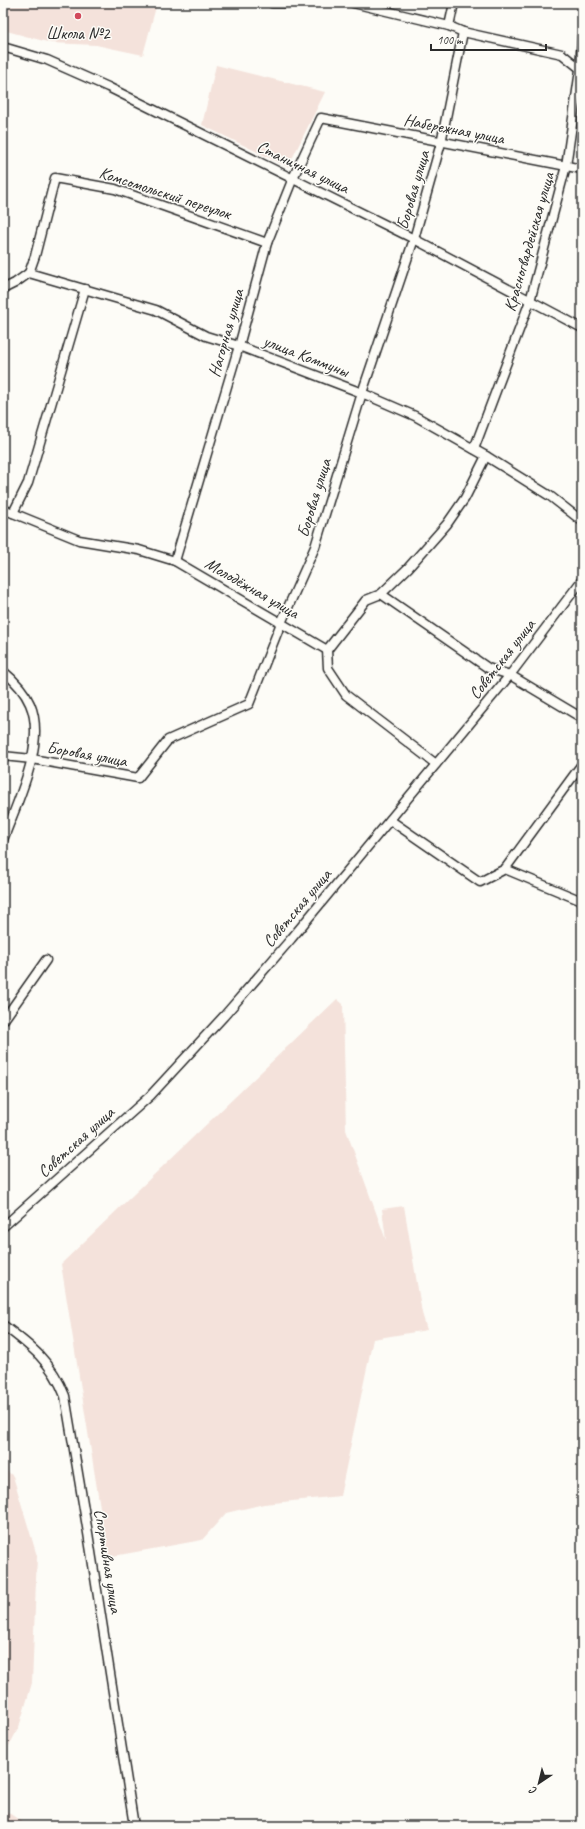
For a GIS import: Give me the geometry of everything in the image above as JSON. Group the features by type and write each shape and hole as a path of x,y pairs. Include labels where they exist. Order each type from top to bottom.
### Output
{"street":[{"path":"272,3 289,3"},
{"path":"353,3 449,26 463,32 562,54 581,70"},
{"path":"449,26 454,3"},
{"name":"Боровая улица","path":"3,756 32,759 138,778 168,740 249,704 281,623 315,547 362,393 414,239 442,143 463,32"},
{"name":"Красногвардейская улица","path":"474,449 530,301 566,166 581,70 582,36"},
{"name":"Станичная улица","path":"3,47 47,60 77,72 414,239 582,328"},
{"name":"Набережная улица","path":"321,118 442,143 582,169"},
{"name":"Нагорная улица","path":"175,561 239,346 267,243 293,178 321,118"},
{"name":"Комсомольский переулок","path":"29,273 35,256 55,178 115,190 267,243"},
{"path":"3,289 15,284 29,273"},
{"name":"улица Коммуны","path":"29,273 156,310 206,336 239,346 362,393 415,416 486,456 550,496 582,521"},
{"path":"13,513 28,483 85,289"},
{"path":"436,764 346,695 328,668 327,650 366,600 381,594 408,568 447,524 465,498 486,456"},
{"name":"Молодёжная улица","path":"3,509 78,540 139,550 175,561 327,650"},
{"name":"Советская улица","path":"3,1226 150,1096 224,1016 292,939 510,675 582,580"},
{"path":"381,594 488,668 510,675 582,718"},
{"path":"3,671 18,684 30,704 36,730 32,759 3,840"},
{"path":"390,820 480,882 505,869 582,764"},
{"path":"505,869 582,901"},
{"path":"3,1021 46,960"},
{"name":"Спортивная улица","path":"3,1324 25,1342 46,1363 58,1378 65,1396 134,1826"}],"shaded area":[{"name":"Школа №2","path":"3,3 157,3 143,55 96,45 51,43 3,30"},
{"path":"216,65 325,92 288,167 202,125"},
{"path":"337,999 343,1004 346,1130 386,1240 382,1209 404,1206 422,1313 427,1330 373,1339 340,1496 264,1504 226,1513 202,1540 108,1557 61,1264"},
{"path":"3,1431 8,1472 13,1476 37,1556 32,1683 19,1727 3,1757"},
{"path":"3,1809 28,1826 3,1826"}],"place":[{"name":"Школа №2","path":"78,16"}]}
